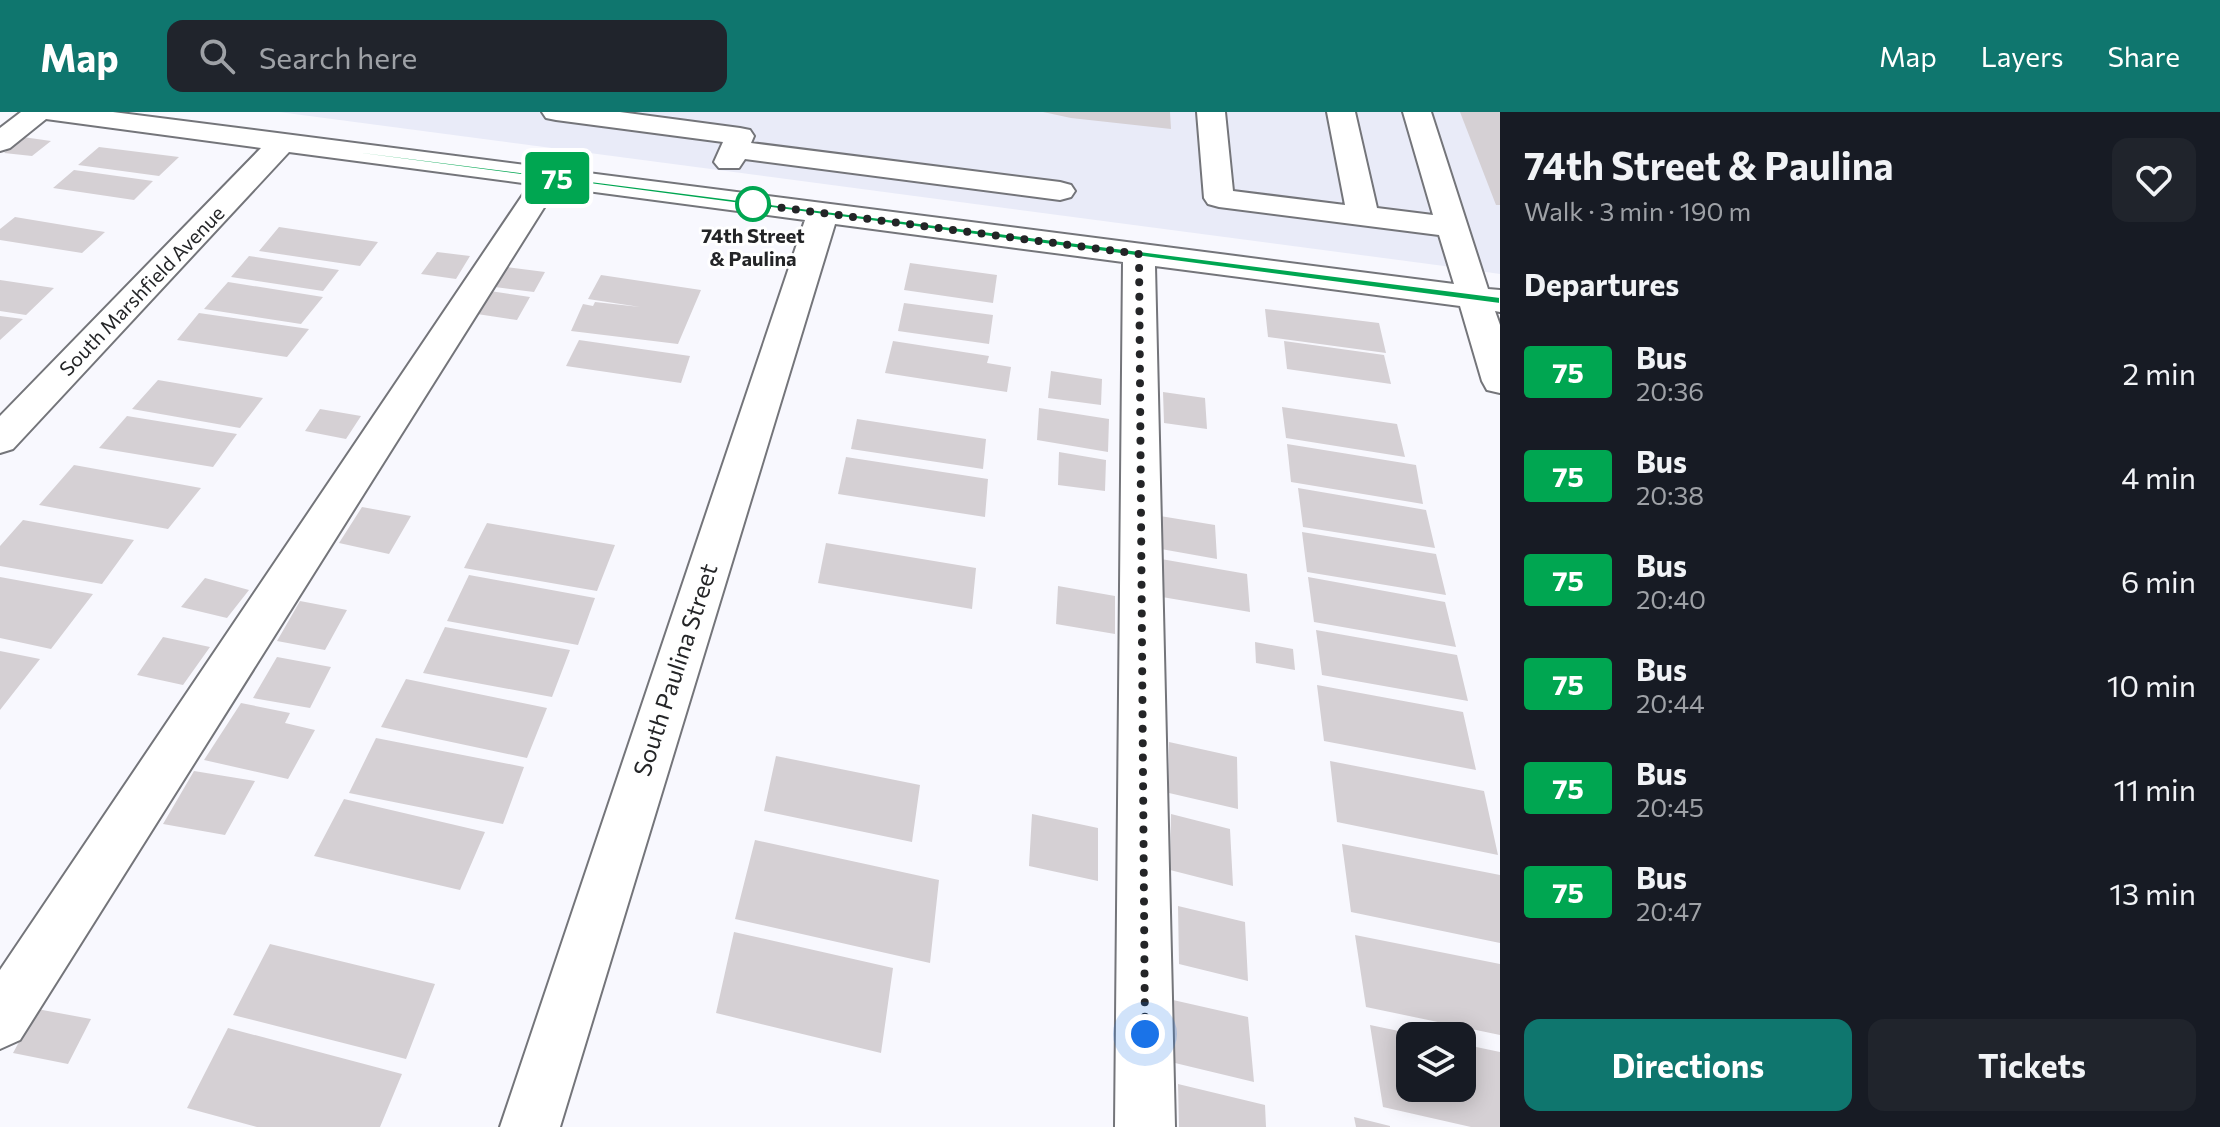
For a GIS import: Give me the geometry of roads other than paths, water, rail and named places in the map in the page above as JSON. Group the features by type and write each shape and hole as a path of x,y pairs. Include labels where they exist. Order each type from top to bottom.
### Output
{"street":[{"path":"0,142 38,112"},
{"path":"49,112 142,118 283,142 1486,299"},
{"path":"556,112 740,136 711,198"},
{"path":"1211,112 1219,198 1451,227"},
{"path":"1341,112 1363,216"},
{"path":"1417,112 1451,227 1486,299 1500,381"},
{"name":"South Marshfield Avenue","path":"0,439 283,142"},
{"path":"734,149 1060,191"},
{"path":"0,1020 549,177"},
{"name":"South Paulina Street","path":"530,1127 823,213"},
{"path":"1139,254 1145,1127"}],"place":[{"name":"74th Street & Paulina","path":"753,204"}]}
